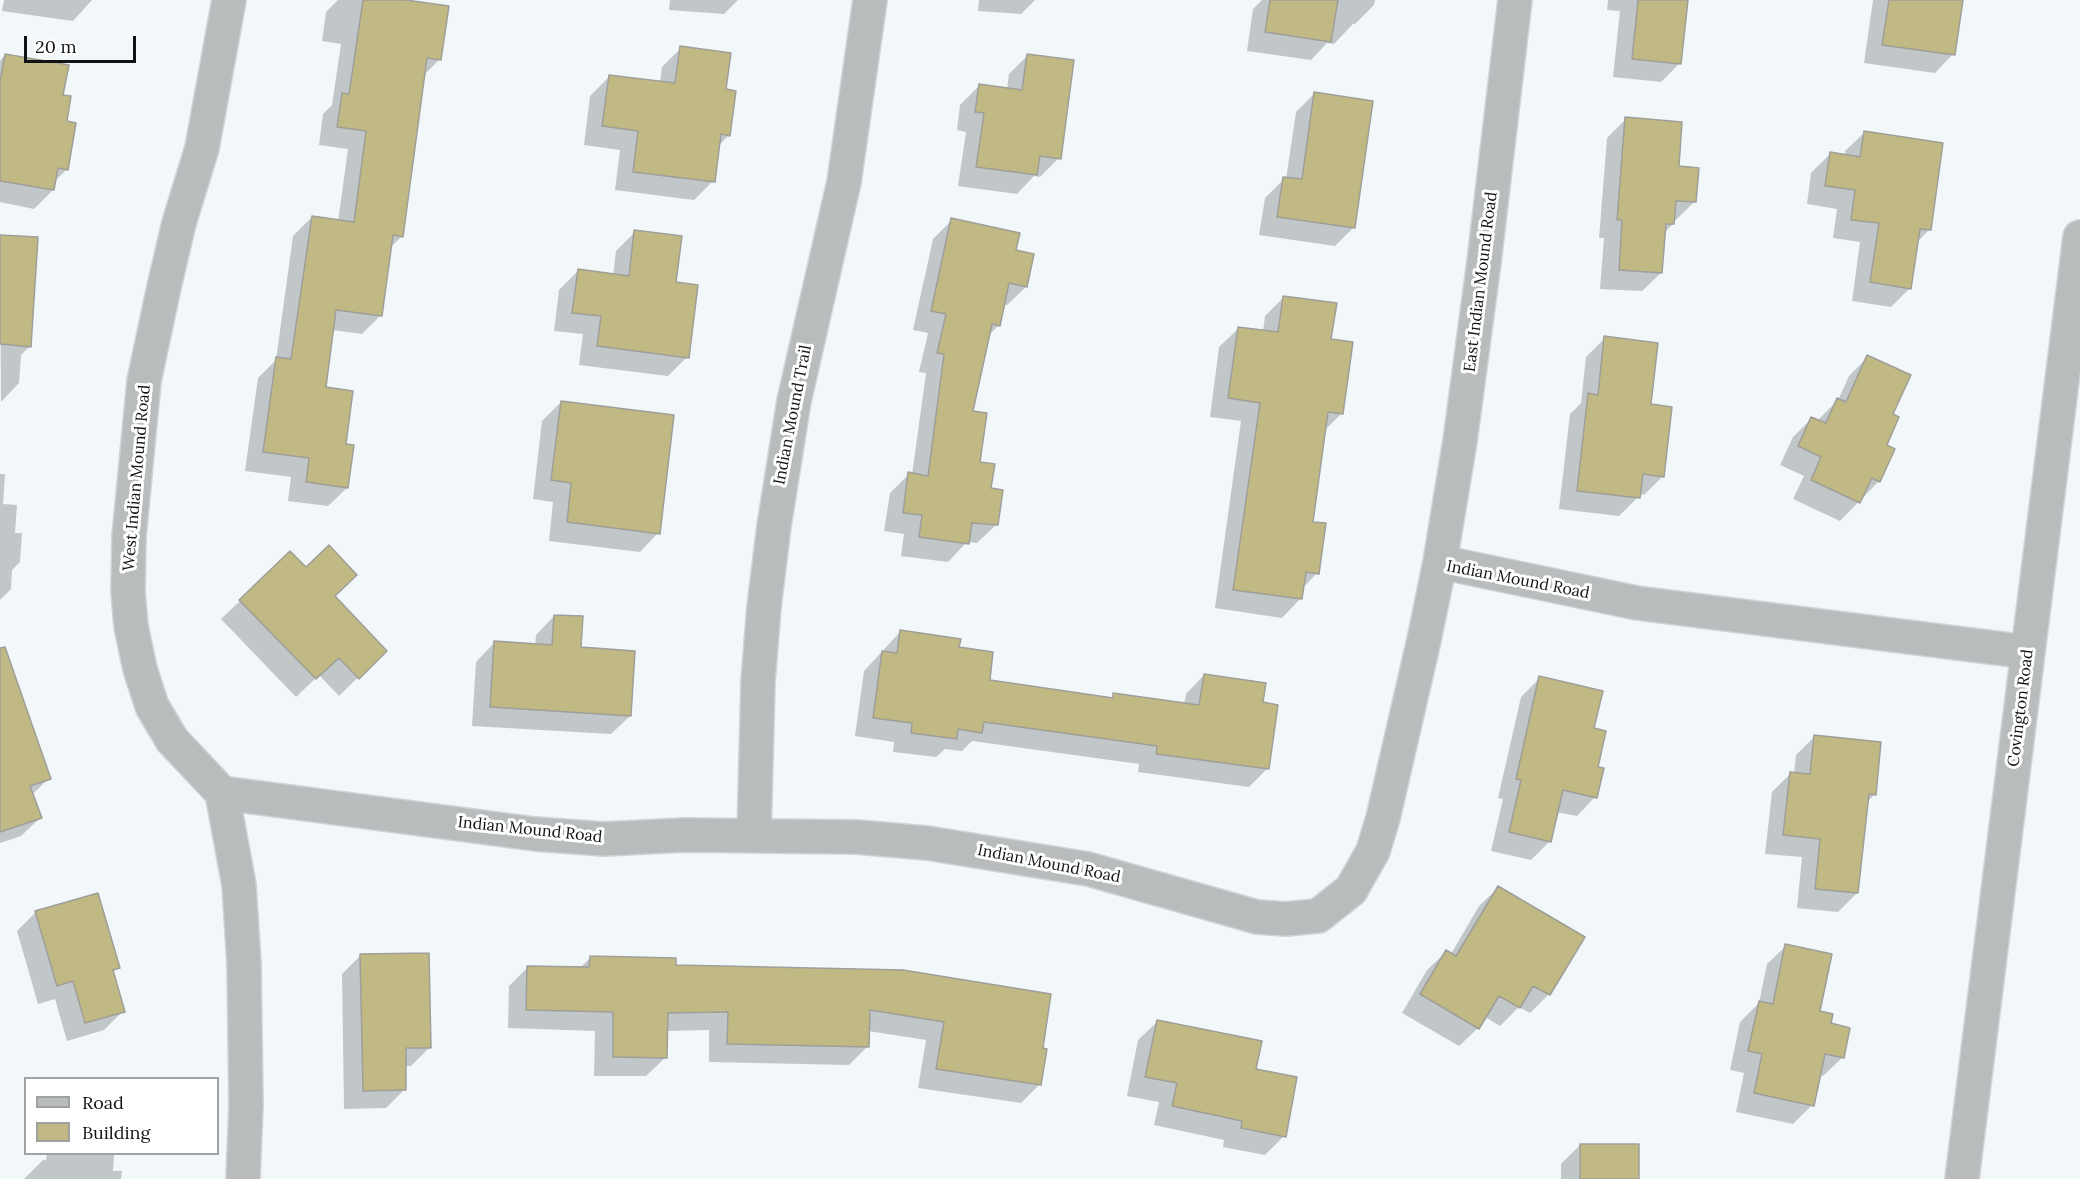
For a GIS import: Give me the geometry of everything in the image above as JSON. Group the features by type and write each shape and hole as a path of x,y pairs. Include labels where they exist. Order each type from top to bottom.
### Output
{"street":[{"name":"West Indian Mound Road","path":"222,793 172,740 152,706 140,669 131,626 128,591 129,537 144,381 164,287 206,128 229,0"},
{"name":"Indian Mound Trail","path":"754,835 758,682 774,526 794,400 844,182 870,0"},
{"name":"East Indian Mound Road","path":"1440,562 1461,441 1515,0"},
{"name":"Covington Road","path":"1962,1179 2080,237"},
{"name":"Indian Mound Road","path":"222,793 535,834 604,838 685,835 856,837 927,843 1088,869 1257,917 1286,919 1318,916 1351,890 1373,851 1383,818 1440,562 1637,603 2028,652"},
{"path":"222,793 238,885 244,964 246,1105 243,1179"}],"building":[{"path":"363,0 406,0 449,6 441,60 427,58 403,237 393,235 382,316 336,310 326,387 353,391 346,444 354,445 348,488 306,482 309,458 263,452 276,357 291,359 312,216 354,222 366,131 337,127 342,93 349,94"},
{"path":"1270,0 1338,0 1331,42 1265,32"},
{"path":"1638,0 1688,0 1681,64 1632,59"},
{"path":"1889,0 1963,0 1955,55 1882,45"},
{"path":"680,46 731,53 726,89 736,91 730,136 721,134 715,182 633,172 638,131 602,126 609,75 675,83"},
{"path":"5,54 69,65 63,95 71,96 67,121 76,123 68,170 58,168 54,190 0,181 0,81"},
{"path":"1027,54 1074,60 1061,159 1040,156 1037,175 976,167 984,113 975,112 979,84 1022,90"},
{"path":"1314,92 1373,101 1355,228 1277,217 1283,177 1302,179"},
{"path":"1625,117 1682,122 1679,166 1699,168 1696,202 1676,201 1674,224 1666,224 1662,273 1619,270 1622,220 1617,220"},
{"path":"1864,131 1943,143 1931,230 1920,229 1911,289 1870,282 1879,223 1851,220 1855,190 1825,186 1830,152 1860,157"},
{"path":"951,218 1020,233 1016,250 1034,254 1027,287 1009,283 1000,326 992,324 973,411 987,413 980,462 995,464 991,488 1003,490 998,525 972,523 969,544 919,537 922,515 903,513 908,472 928,476 944,354 937,353 946,314 931,311"},
{"path":"634,230 682,236 676,282 698,285 689,358 597,346 601,316 572,313 578,269 629,276"},
{"path":"0,235 38,237 31,347 0,344"},
{"path":"1283,296 1337,303 1331,339 1353,342 1343,414 1328,412 1313,522 1326,523 1319,574 1306,572 1302,599 1233,590 1260,403 1228,398 1238,327 1278,332"},
{"path":"1604,336 1658,343 1651,404 1672,407 1664,477 1643,474 1640,498 1577,491 1588,393 1598,395"},
{"path":"1867,355 1911,375 1893,414 1899,417 1887,445 1895,449 1880,482 1872,478 1860,503 1811,480 1821,457 1798,446 1811,417 1826,423 1837,398 1846,402"},
{"path":"561,401 674,415 660,534 567,522 571,483 551,480"},
{"path":"329,545 357,575 335,596 387,651 359,679 339,658 316,679 239,600 290,551 306,567"},
{"path":"554,615 583,616 581,647 635,651 631,716 490,707 494,641 552,645"},
{"path":"900,630 961,639 959,647 993,652 990,680 1113,698 1113,693 1199,705 1204,674 1266,683 1263,702 1278,705 1269,769 1156,754 1157,746 984,722 982,733 958,729 957,739 911,733 912,723 873,718 882,651 897,653"},
{"path":"5,647 51,779 30,786 42,818 0,832 0,648"},
{"path":"1539,676 1603,691 1594,728 1606,731 1598,767 1604,768 1597,798 1563,790 1551,842 1509,832 1521,780 1516,779"},
{"path":"1814,735 1881,742 1876,795 1869,794 1858,893 1815,889 1820,839 1783,835 1790,772 1810,774"},
{"path":"1498,886 1585,937 1550,995 1533,986 1520,1008 1499,996 1479,1029 1420,994 1446,950 1456,956"},
{"path":"98,893 120,968 113,970 125,1012 85,1023 73,981 57,986 35,911"},
{"path":"1785,944 1832,954 1820,1011 1833,1014 1831,1023 1850,1028 1844,1058 1825,1054 1814,1106 1754,1093 1762,1054 1748,1051 1759,1001 1773,1004"},
{"path":"429,953 431,1048 406,1048 406,1090 363,1091 360,954"},
{"path":"590,956 676,958 676,965 903,970 1051,994 1043,1048 1047,1049 1041,1085 936,1069 944,1022 870,1010 869,1047 727,1044 728,1012 668,1013 667,1058 613,1057 613,1012 526,1010 527,966 589,967"},
{"path":"1157,1020 1262,1041 1256,1069 1297,1077 1286,1137 1241,1128 1242,1121 1172,1106 1177,1083 1145,1077"},
{"path":"1580,1144 1639,1144 1639,1179 1580,1179"}]}
